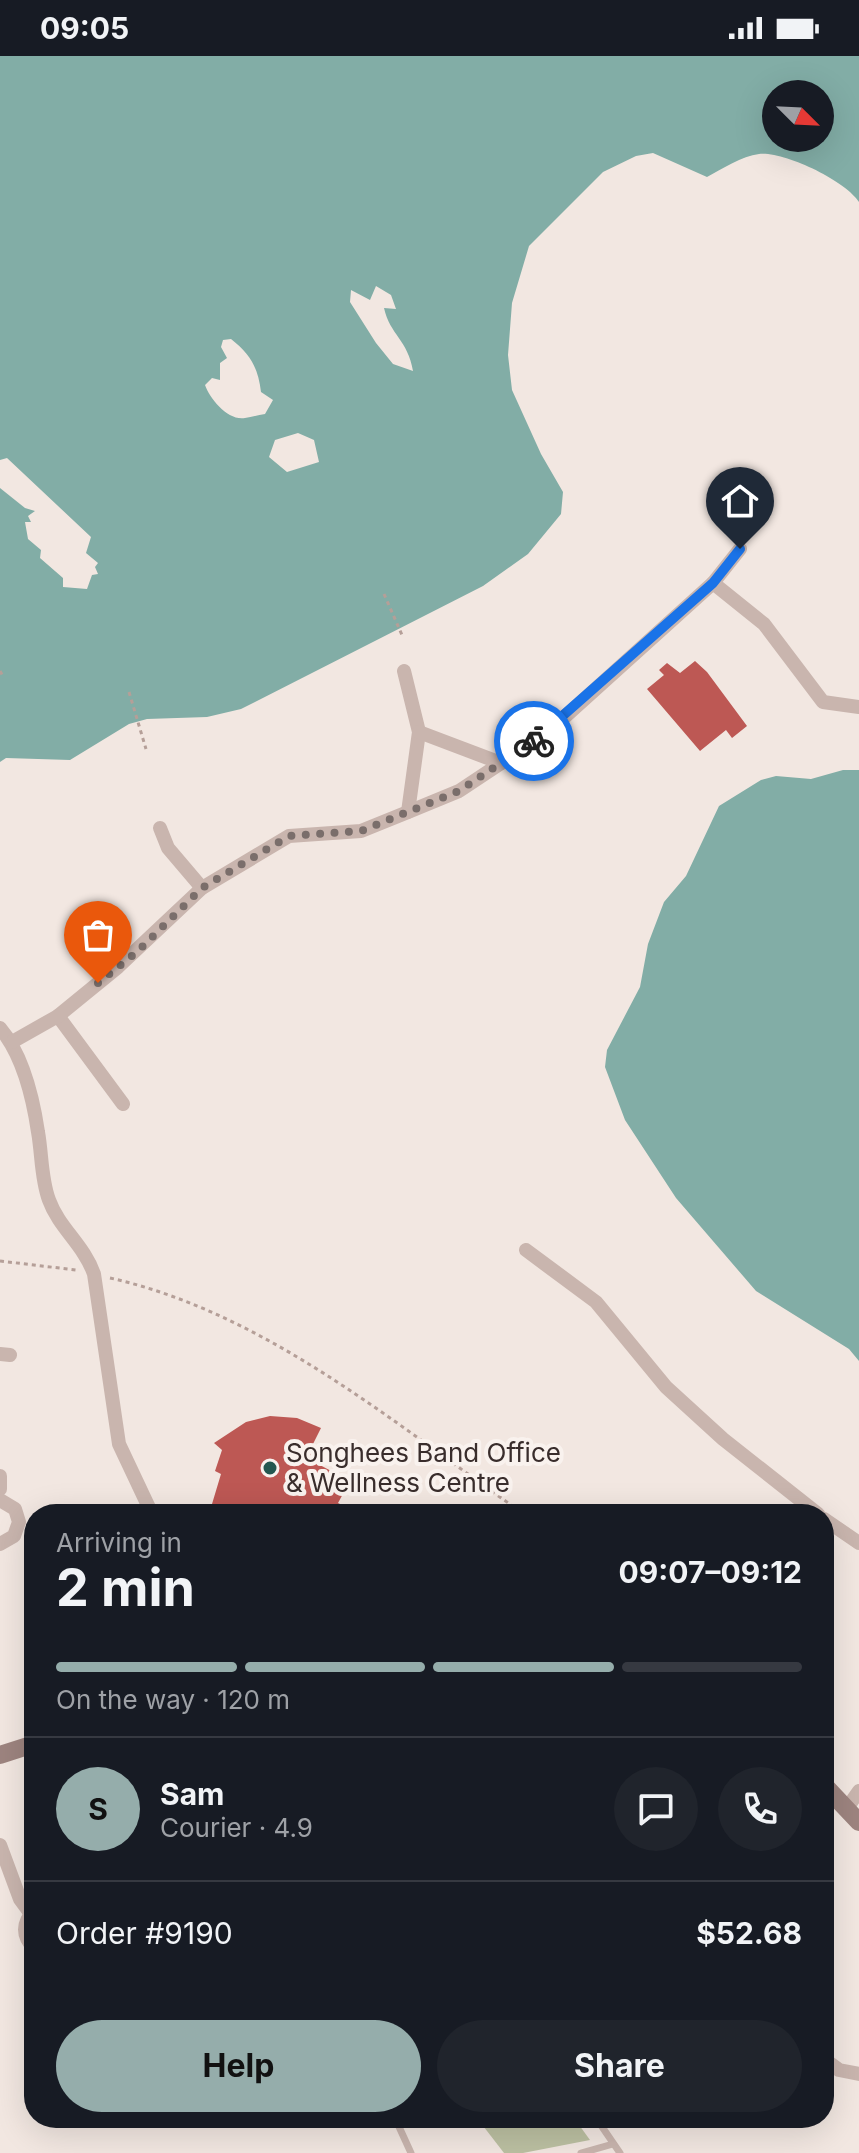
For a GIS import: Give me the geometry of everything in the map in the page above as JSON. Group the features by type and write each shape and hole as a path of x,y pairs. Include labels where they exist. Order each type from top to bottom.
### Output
{"main road":[{"path":"0,1755 24,1747"},
{"path":"834,1795 853,1815"}],"street":[{"path":"12,1042 58,1016 137,952 202,888 289,836 361,831 459,791 548,732 713,583 740,549"},
{"path":"713,583 764,624 823,702 859,707"},
{"path":"404,671 419,732 408,812"},
{"path":"419,732 501,763"},
{"path":"160,828 168,848 202,888"},
{"path":"58,1016 123,1104"},
{"path":"0,1028 12,1042 38,1129 48,1198 61,1223 84,1249 94,1274 119,1444 147,1504"},
{"path":"526,1250 596,1302 666,1387 806,1504"},
{"path":"0,1476 0,1489"},
{"path":"0,1500 15,1509 19,1522 14,1536 0,1544"},
{"path":"834,1526 859,1543"},
{"path":"853,1815 859,1791"},
{"path":"0,1845 24,1904"},
{"path":"834,2066 859,2074"}],"lane":[{"path":"400,2128 411,2153"},
{"path":"603,2128 620,2153"},
{"path":"581,2153 613,2144"}],"path":[{"path":"384,594 402,635"},
{"path":"0,671 4,678"},
{"path":"129,692 146,749"},
{"path":"0,1261 85,1272"},
{"path":"102,1276 166,1294 260,1336 509,1504"}],"green space":[{"path":"485,2128 581,2128 590,2140 523,2153 504,2153"}],"water":[{"path":"0,56 859,56 859,202 828,177 783,157 752,155 707,177 653,153 636,156 603,172 529,246 512,303 508,355 512,390 541,454 563,492 561,514 528,554 483,586 241,709 207,717 147,719 129,724 70,760 6,758 0,762 0,488 25,508 35,511 28,516 31,522 25,522 28,539 41,550 40,558 63,578 63,587 87,589 92,575 98,574 95,567 98,563 86,553 91,537 7,458 0,460","holes":["376,286 391,295 396,309 384,308 390,325 411,360 413,371 393,364 350,302 351,290 370,300","231,339 252,362 261,392 273,400 265,414 245,418 232,416 220,408 207,391 205,385 212,378 220,380 220,363 227,358 221,347 223,340","298,433 314,440 319,462 287,472 269,457 275,440"]},
{"path":"843,770 859,770 859,1361 849,1349 756,1291 676,1198 625,1120 605,1067 607,1050 640,987 648,944 664,902 686,876 719,806 761,780 776,776 811,779"}],"building":[{"path":"695,661 707,672 747,726 732,738 726,730 700,751 647,689 664,675 659,670 667,663 680,673"},
{"name":"Songhees Band Office & Wellness Centre","path":"270,1416 297,1418 321,1428 313,1444 319,1453 318,1464 350,1481 340,1504 212,1504 221,1474 215,1471 222,1450 214,1443 246,1422"}],"way so far":[{"path":"98,983 137,952 202,888 289,836 361,831 459,791 534,741"}],"place":[{"name":"Songhees Band Office & Wellness Centre","path":"270,1468"}],"route":[{"path":"534,741 548,732 713,583 740,549"}]}
